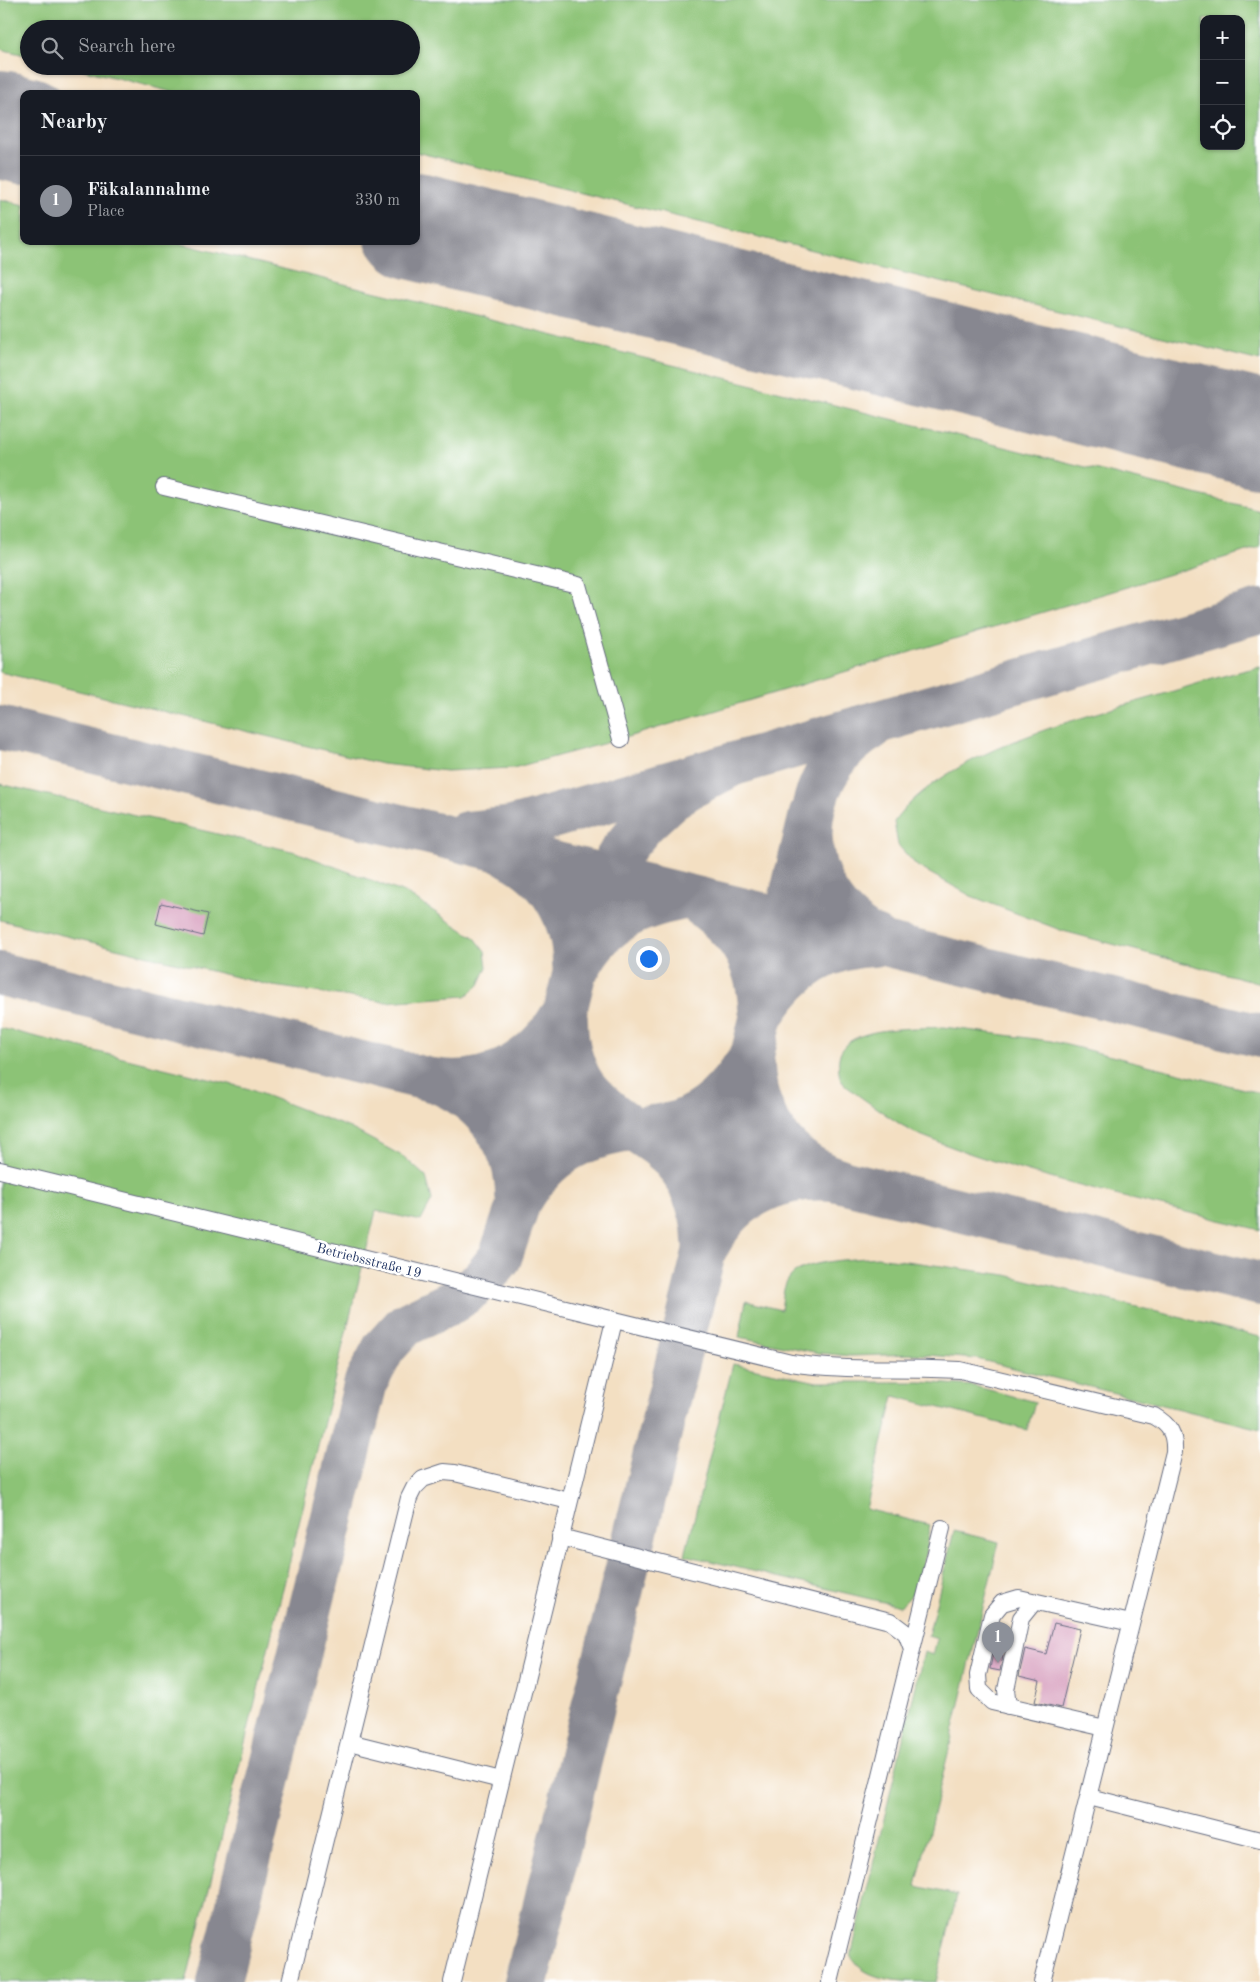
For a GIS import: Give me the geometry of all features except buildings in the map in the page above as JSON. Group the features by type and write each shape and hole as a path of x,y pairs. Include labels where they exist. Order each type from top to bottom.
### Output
{"lane":[{"path":"164,487 578,585 621,739"},
{"name":"Betriebsstraße 19","path":"0,1170 614,1321 819,1368 933,1368 960,1370 1154,1416 1164,1422 1173,1436 1174,1452 1042,1982"},
{"path":"452,1982 614,1321"},
{"path":"290,1982 409,1498 414,1488 433,1475 455,1473 569,1501"},
{"path":"830,1982 911,1646 942,1528"},
{"path":"560,1537 890,1621 906,1633 911,1646"},
{"path":"1105,1728 992,1702 979,1689 978,1674 992,1615 1002,1603 1019,1598 1131,1623"},
{"path":"1008,1706 1006,1690 1021,1618 1034,1602"},
{"path":"349,1742 501,1780"},
{"path":"1088,1797 1260,1840"}],"green space":[{"path":"0,0 1260,0 1260,361 420,153 420,90 164,90 105,75 420,75 420,20 20,20 20,54 0,49"},
{"path":"0,199 20,204 20,245 186,245 1260,510 1260,547 621,739 513,768 446,771 382,764 0,672"},
{"path":"1260,667 1260,983 1063,931 971,896 917,866 898,845 894,822 916,798 944,776 978,758 1014,741 1052,727"},
{"path":"0,784 296,852 407,894 475,938 485,951 487,967 479,985 466,996 386,1002 273,986 0,920"},
{"path":"944,1027 1051,1041 1260,1093 1260,1230 1042,1176 957,1149 915,1133 878,1109 841,1080 838,1064 839,1058 844,1047 854,1039 884,1030"},
{"path":"0,1028 246,1088 350,1128 404,1157 426,1177 432,1200 421,1221 376,1211 186,1982 0,1982"},
{"path":"877,1257 1006,1275 1260,1337 1260,1429 977,1359 916,1354 850,1356 819,1353 739,1337 746,1301 781,1310 785,1287 794,1273 815,1264"},
{"path":"733,1364 817,1382 921,1382 974,1386 1035,1402 1027,1430 894,1396 866,1509 930,1525 919,1580 908,1599 900,1606 685,1555"},
{"path":"954,1531 999,1542 916,1886 957,1895 936,1982 899,1981 875,1976 865,1971 857,1965 851,1956 924,1652 933,1655 937,1639 928,1636"}],"taxiway":[{"path":"466,833 512,828 555,816 1260,611"},
{"path":"0,728 1260,1036"},
{"path":"872,728 845,749 826,775 814,804 811,835 815,866 827,894 847,919 876,939"},
{"path":"219,1982 366,1382 384,1348 405,1325 454,1301 482,1280 500,1258 517,1208 585,930 606,876 622,850 643,825 671,799 731,765"},
{"path":"526,1982 811,814"},
{"path":"509,856 536,875 548,887 557,901 570,931 574,964"},
{"path":"580,965 590,949 613,925 640,910 672,900 690,897 719,919 741,944 749,957 754,973 760,1009"},
{"path":"766,1010 787,984 812,963 841,950 857,946 874,945"},
{"path":"0,974 1260,1284"},
{"path":"517,1195 511,1157 493,1124 467,1098 433,1080 453,1082 472,1080 490,1076 507,1069 523,1060 537,1048 561,1017"},
{"path":"566,1020 569,1049 575,1069 585,1087 606,1109 657,1145 677,1165 685,1176 697,1202 701,1215 704,1242"},
{"path":"522,1198 532,1182 543,1170 567,1150 581,1143 612,1133 676,1123 698,1113 725,1091 747,1062"},
{"path":"709,1243 733,1211 748,1199 764,1190 800,1180 840,1180 821,1173 805,1163 777,1137 767,1121 760,1103 755,1084 753,1064"}],"runway":[{"path":"0,124 20,129"},
{"path":"420,227 1260,434"}],"place":[{"name":"Fäkalannahme","path":"998,1663"}]}
